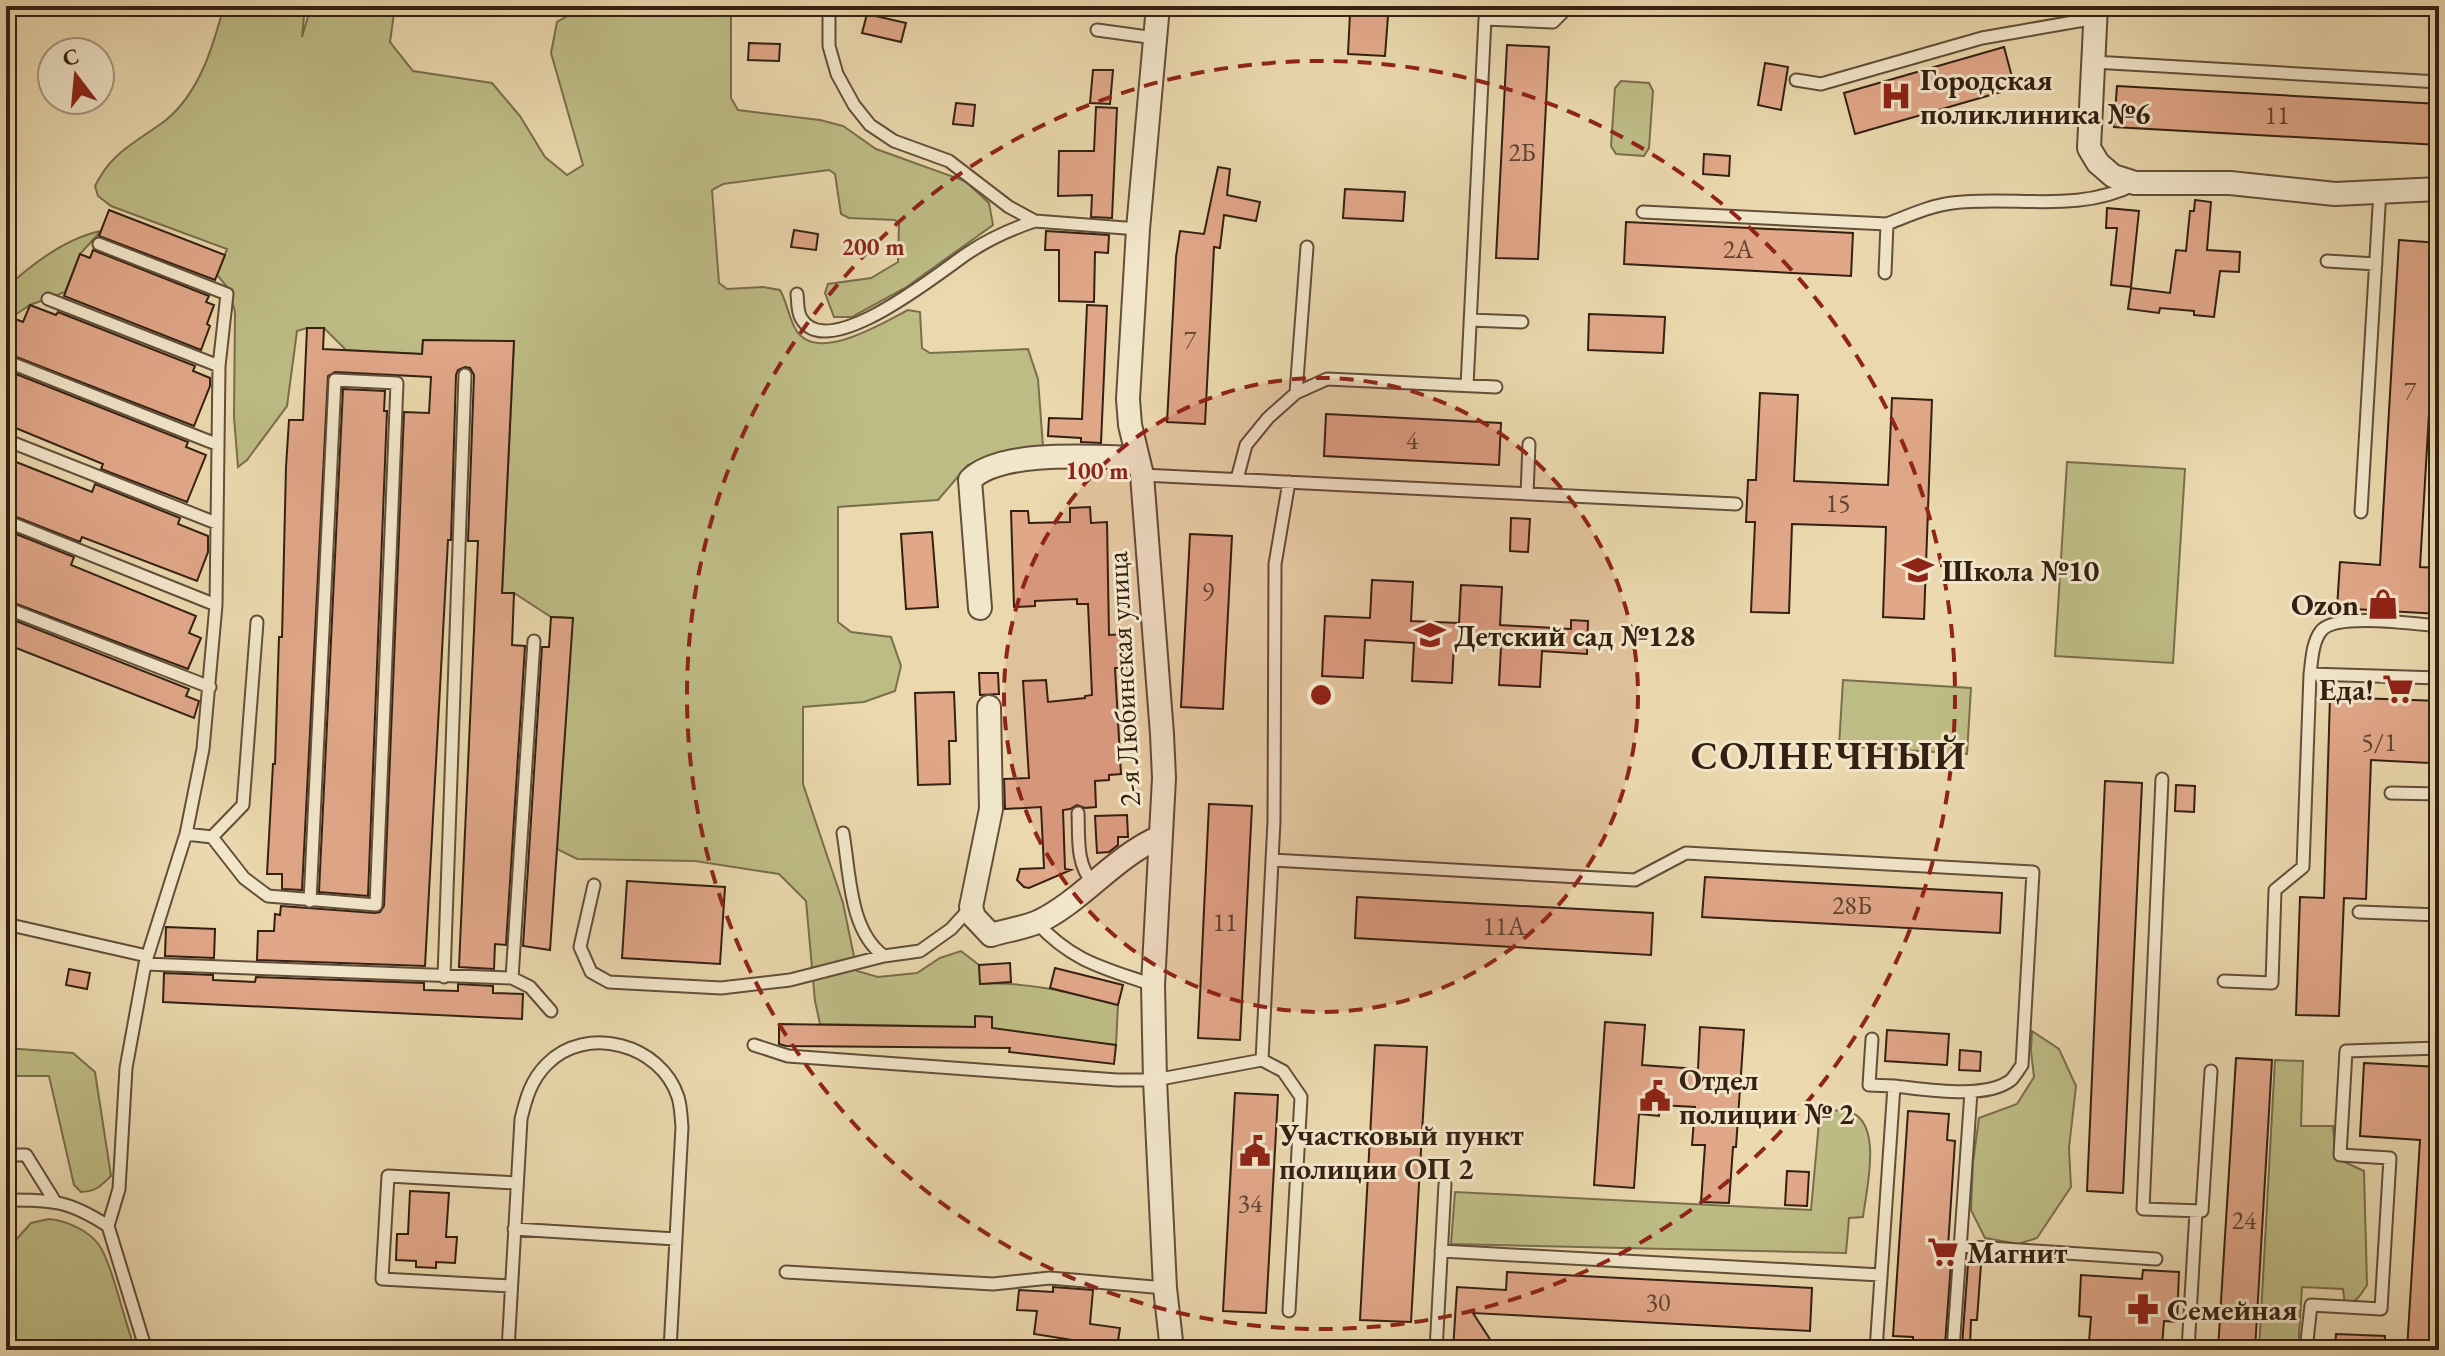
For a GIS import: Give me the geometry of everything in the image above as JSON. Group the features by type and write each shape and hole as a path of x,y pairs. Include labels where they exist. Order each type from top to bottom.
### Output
{"street":[{"name":"2-я Любинская улица","path":"1158,6 1138,229 1128,399 1130,425 1140,466 1162,734 1164,778 1153,985 1165,1288 1172,1350"},
{"path":"2096,12 2089,148 2098,163 2113,176 2135,183 2230,183 2335,194 2439,189"},
{"path":"980,608 970,480 980,469 1054,457 1140,466"},
{"path":"989,707 991,809 971,907 974,917 991,935 1037,923 1060,909 1124,857 1160,837"}],"lane":[{"path":"1467,386 1485,19 1553,22 1565,6"},
{"path":"1796,80 1821,84 1982,38 2096,12"},
{"path":"829,14 829,46 837,74 854,105 870,125 894,141 949,161 1009,207 1035,221"},
{"path":"1097,30 1155,38"},
{"path":"2093,62 2439,82"},
{"path":"1643,212 1887,224 1951,203 2035,204 2087,198 2120,191 2135,183"},
{"path":"2361,512 2380,190"},
{"path":"797,294 802,320 810,327 824,331 849,328 877,314 1007,230 1035,221 1138,229"},
{"path":"1885,273 1887,224"},
{"path":"99,244 227,294 219,366 216,444 216,605 203,749 186,834 146,960 126,1068 119,1189 108,1226 146,1350"},
{"path":"1296,393 1307,247"},
{"path":"2327,261 2376,264"},
{"path":"48,299 219,366"},
{"path":"1470,320 1522,322"},
{"path":"6,361 216,444"},
{"path":"444,977 465,375"},
{"path":"1237,479 1246,445 1268,418 1296,393 1327,379 1496,387"},
{"path":"186,834 212,837 244,878 268,896 310,901 376,905 397,383 335,380 310,901"},
{"path":"6,440 216,523"},
{"path":"1527,494 1529,444"},
{"path":"1140,466 1237,479 1736,504"},
{"path":"1262,1060 1272,860 1275,564 1289,482"},
{"path":"6,521 216,605"},
{"path":"6,608 210,687"},
{"path":"2224,981 2272,983 2275,890 2303,867 2310,674 2314,647 2323,629 2341,620 2439,626"},
{"path":"212,837 243,805 257,622"},
{"path":"512,978 534,641"},
{"path":"2310,674 2439,678"},
{"path":"2162,779 2143,1209 2202,1211 2211,1071"},
{"path":"2391,793 2439,794"},
{"path":"1078,813 1080,860 1083,871 1092,882"},
{"path":"843,833 857,917 871,947 884,956"},
{"path":"1272,860 1635,880 1686,853 2033,872 2022,1065 2010,1080 1971,1092 1869,1085 1872,1039"},
{"path":"594,885 580,947 591,972 609,982 721,988 790,980 884,956 920,951 971,907"},
{"path":"2359,912 2439,915"},
{"path":"1037,923 1057,944 1081,959 1153,985"},
{"path":"6,924 146,960 512,978 530,987 551,1011"},
{"path":"941,936 972,929 991,935"},
{"path":"508,1350 521,1119 529,1088 548,1063 575,1045 606,1042 637,1050 662,1069 678,1096 682,1127 670,1350"},
{"path":"754,1045 788,1056 1155,1080 1262,1060 1283,1071 1301,1097 1289,1311"},
{"path":"2306,1350 2311,1305 2381,1309 2390,1158 2340,1155 2346,1051 2439,1048"},
{"path":"1876,1350 1894,1086"},
{"path":"1953,1350 1971,1092"},
{"path":"6,1155 26,1155 54,1200"},
{"path":"511,1286 382,1279 386,1205 388,1176 517,1183"},
{"path":"1436,1350 1445,1184"},
{"path":"6,1200 54,1200 83,1209 108,1226"},
{"path":"2188,1350 2196,1211"},
{"path":"514,1229 676,1239"},
{"path":"1960,1246 2156,1259"},
{"path":"1441,1251 1881,1275"},
{"path":"786,1272 993,1284 1050,1278 1165,1288"}],"shaded area":[{"path":"224,6 305,6 302,37 311,6 395,6 390,42 413,71 492,83 520,116 545,157 567,175 583,165 551,53 557,22 585,6 731,6 731,98 738,110 820,120 843,126 876,149 965,181 989,203 993,225 905,288 852,317 834,317 825,293 828,284 871,278 898,262 899,224 895,220 849,218 841,214 835,174 829,170 723,184 712,190 719,283 727,289 763,287 780,290 796,330 806,339 819,343 850,338 908,310 920,312 922,348 930,353 1028,349 1038,379 1043,447 1022,455 968,465 938,500 838,507 838,622 851,632 891,637 901,666 895,691 864,702 803,707 803,784 843,903 857,971 878,977 917,973 940,958 961,951 979,965 981,984 1033,986 1118,1005 1116,1045 1023,1032 992,1032 992,1017 976,1017 975,1027 820,1024 806,901 779,874 695,861 577,859 557,849 572,618 551,617 514,593 502,593 514,342 423,340 422,354 346,350 324,328 297,331 287,406 247,460 238,467 234,417 235,312 229,289 217,275 227,249 111,206 98,196 95,186 109,164 166,120 188,96 204,68"},
{"path":"1621,81 1649,83 1653,91 1649,148 1644,156 1616,154 1611,146 1615,88"},
{"path":"101,231 80,254 65,292 30,305 6,321 6,288 50,253 75,239"},
{"path":"2067,462 2185,469 2173,663 2055,656"},
{"path":"1843,680 1971,688 1967,754 1839,746"},
{"path":"2032,1031 2059,1049 2076,1086 2069,1148 2071,1187 2037,1238 2018,1244 1985,1238 1971,1210 1973,1162 1979,1118 2017,1104 2034,1077"},
{"path":"6,1048 73,1053 95,1072 111,1176 98,1188 81,1192 74,1185 49,1076 6,1076"},
{"path":"2275,1060 2303,1061 2301,1126 2333,1126 2336,1158 2364,1171 2367,1285 2356,1300 2345,1304 2343,1289 2302,1287 2298,1350 2259,1350"},
{"path":"1820,1111 1846,1111 1858,1116 1866,1127 1869,1141 1869,1174 1863,1217 1849,1218 1846,1253 1451,1244 1455,1192 1811,1210"},
{"path":"49,1219 77,1227 99,1245 131,1337 130,1350 6,1350 6,1251 31,1223"}],"building":[{"path":"1350,13 1388,16 1385,56 1348,54"},
{"path":"867,14 906,23 901,42 862,33"},
{"path":"749,43 780,44 779,61 748,60"},
{"path":"1507,45 1549,47 1538,259 1496,258"},
{"path":"2004,47 2015,88 1855,134 1844,93"},
{"path":"1765,63 1788,67 1781,110 1758,105"},
{"path":"1093,70 1113,70 1110,104 1090,103"},
{"path":"2117,86 2439,104 2439,145 2114,127"},
{"path":"956,103 975,105 973,126 953,124"},
{"path":"1096,107 1117,108 1112,218 1091,217 1092,195 1058,196 1059,151 1094,151"},
{"path":"1704,154 1730,156 1729,176 1703,174"},
{"path":"1218,167 1230,169 1227,195 1260,202 1256,221 1224,215 1220,248 1214,247 1205,424 1167,422 1180,231 1204,234"},
{"path":"1345,189 1405,192 1403,221 1343,218"},
{"path":"2195,200 2211,202 2207,250 2240,252 2239,272 2220,271 2214,317 2194,315 2194,311 2160,308 2159,313 2128,309 2131,288 2170,293 2176,250 2186,251 2190,211 2194,211"},
{"path":"2107,208 2139,211 2131,287 2111,285 2117,228 2106,228"},
{"path":"109,210 225,255 215,280 99,236"},
{"path":"1626,222 1853,233 1851,276 1624,264"},
{"path":"794,230 818,234 816,250 791,247"},
{"path":"1046,231 1109,235 1108,253 1095,252 1094,302 1059,301 1059,250 1045,250"},
{"path":"2399,240 2439,243 2420,567 2439,568 2439,614 2337,608 2340,562 2380,565"},
{"path":"93,250 209,296 206,302 214,305 201,350 64,296 80,254 90,258"},
{"path":"30,305 56,315 58,312 195,366 193,371 210,378 210,386 194,426 6,353 6,327 10,317 23,322"},
{"path":"1087,305 1107,306 1101,443 1048,436 1049,418 1082,419"},
{"path":"1589,314 1665,317 1663,353 1588,350"},
{"path":"307,328 324,328 323,349 422,354 423,340 514,341 502,593 514,593 512,645 525,646 506,945 495,944 494,969 459,967 478,541 468,541 474,375 470,368 465,367 458,370 456,375 451,540 448,540 425,966 257,960 258,931 274,931 275,914 280,915 281,906 375,913 384,906 404,412 429,413 431,377 335,372 328,376 302,890 282,889 282,874 267,874 275,764 279,637 282,637 289,420 303,420"},
{"path":"6,370 188,442 186,447 206,455 187,502 101,469 103,464 6,424"},
{"path":"343,389 385,391 384,411 387,411 368,896 319,892"},
{"path":"1760,393 1798,395 1794,481 1888,485 1892,398 1932,400 1924,619 1883,617 1886,527 1792,524 1789,613 1751,612 1755,522 1746,522 1748,480 1756,480"},
{"path":"1326,414 1501,423 1499,465 1324,456"},
{"path":"6,458 92,492 95,484 180,518 178,524 208,536 208,552 197,581 82,537 80,542 6,513"},
{"path":"1090,507 1091,523 1107,522 1109,635 1126,634 1128,668 1115,668 1121,774 1109,775 1109,780 1095,781 1096,807 1077,805 1063,810 1065,869 1071,870 1029,888 1017,880 1020,869 1044,868 1041,807 1005,809 1004,779 1029,778 1023,681 1046,680 1048,702 1092,695 1088,604 1077,604 1077,599 1035,601 1035,606 1014,607 1011,511 1028,511 1029,523 1070,522 1070,508"},
{"path":"1511,518 1530,519 1528,552 1510,551"},
{"path":"6,530 74,557 71,565 196,616 189,633 201,638 188,669 6,600"},
{"path":"932,532 938,607 906,609 901,534"},
{"path":"1190,534 1232,536 1223,709 1181,707"},
{"path":"1372,580 1413,582 1411,621 1459,623 1461,585 1502,587 1500,625 1571,629 1571,620 1588,621 1587,654 1542,651 1540,687 1499,685 1501,647 1454,644 1452,683 1412,681 1414,643 1365,640 1363,678 1322,676 1325,616 1370,618"},
{"path":"6,617 189,689 186,696 199,701 194,718 6,644"},
{"path":"551,617 573,618 550,950 523,946 542,647 549,647"},
{"path":"979,673 998,673 999,694 980,695"},
{"path":"954,692 956,741 949,741 950,784 918,785 915,693"},
{"path":"2330,697 2439,701 2439,725 2431,725 2429,763 2371,760 2366,899 2344,898 2339,1016 2296,1015 2300,897 2324,898"},
{"path":"2105,781 2142,783 2123,1193 2087,1191"},
{"path":"2176,785 2195,786 2194,812 2175,811"},
{"path":"1209,804 1252,806 1240,1040 1198,1038"},
{"path":"1127,815 1128,837 1118,837 1118,845 1109,852 1097,853 1095,816"},
{"path":"1705,877 2002,893 2000,933 1702,917"},
{"path":"627,881 725,887 720,964 622,958"},
{"path":"1357,897 1653,913 1651,955 1355,938"},
{"path":"166,927 215,929 214,958 165,956"},
{"path":"1010,963 1011,982 980,984 979,965"},
{"path":"1055,968 1123,985 1118,1005 1050,988"},
{"path":"69,969 90,973 87,989 66,985"},
{"path":"164,973 213,975 213,980 255,982 256,977 424,983 424,990 458,991 458,984 493,986 493,993 523,994 522,1019 163,1002"},
{"path":"975,1016 992,1017 992,1028 1116,1045 1114,1064 1009,1052 1010,1048 779,1044 779,1024 975,1027"},
{"path":"1605,1022 1645,1025 1642,1065 1698,1069 1700,1027 1744,1030 1729,1203 1701,1202 1705,1145 1692,1145 1695,1107 1660,1105 1659,1116 1639,1114 1634,1188 1594,1185"},
{"path":"1887,1030 1949,1034 1947,1065 1885,1061"},
{"path":"1375,1045 1427,1047 1411,1322 1360,1320"},
{"path":"1960,1050 1981,1052 1980,1071 1959,1070"},
{"path":"2236,1058 2272,1060 2255,1350 2218,1350"},
{"path":"2364,1063 2439,1067 2439,1350 2407,1350 2420,1140 2360,1136"},
{"path":"1235,1093 1278,1095 1266,1313 1223,1311"},
{"path":"1908,1111 1949,1114 1947,1140 1955,1141 1945,1345 1913,1343 1913,1337 1893,1336"},
{"path":"1787,1171 1809,1172 1807,1206 1785,1205"},
{"path":"410,1191 449,1193 446,1237 457,1237 455,1263 436,1262 436,1268 416,1267 416,1261 396,1260 397,1234 408,1234"},
{"path":"1968,1264 1981,1264 1977,1320 1971,1320 1970,1346 1962,1346"},
{"path":"2143,1270 2179,1272 2177,1322 2164,1321 2162,1346 2089,1342 2091,1317 2079,1316 2081,1275 2142,1279"},
{"path":"1507,1272 1812,1288 1810,1331 1473,1313 1497,1350 1453,1350 1457,1287 1506,1290"},
{"path":"1053,1287 1093,1290 1090,1324 1120,1328 1117,1347 1034,1334 1037,1311 1017,1310 1019,1290 1053,1292"},
{"path":"2336,1334 2385,1336 2385,1350 2335,1350"}],"place":[{"name":"Городская поликлиника №6","path":"1896,96"},
{"name":"Школа №10","path":"1918,570"},
{"name":"Ozon","path":"2383,604"},
{"name":"Детский сад №128","path":"1430,635"},
{"name":"Еда!","path":"2398,689"},
{"name":"Отдел полиции № 2","path":"1655,1096"},
{"name":"Участковый пункт полиции ОП 2","path":"1255,1151"},
{"name":"Магнит","path":"1943,1252"},
{"name":"Семейная","path":"2143,1309"}],"district":[{"name":"СОЛНЕЧНЫЙ","path":"1829,755"}]}
